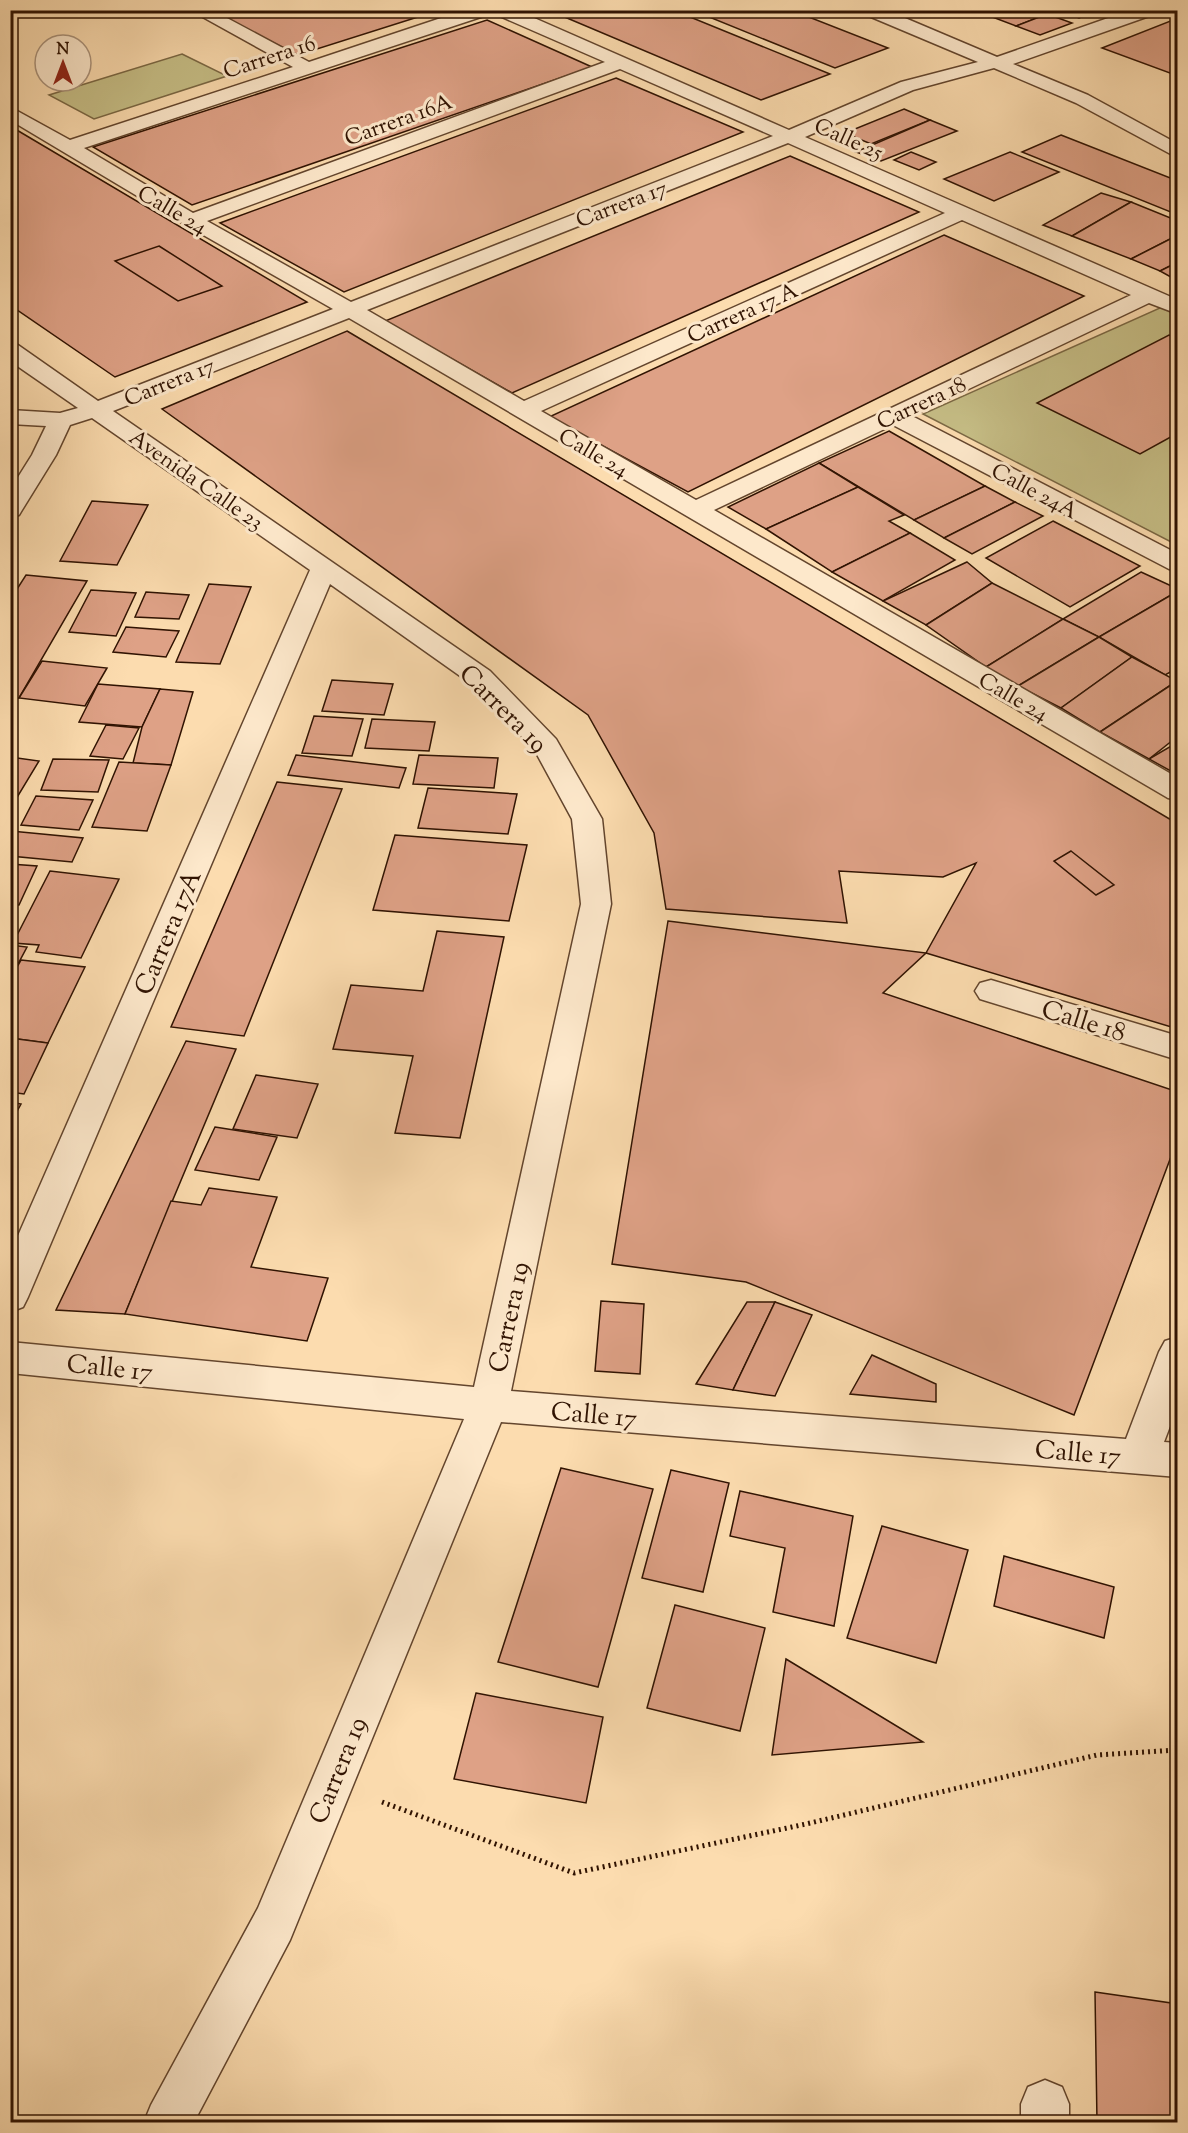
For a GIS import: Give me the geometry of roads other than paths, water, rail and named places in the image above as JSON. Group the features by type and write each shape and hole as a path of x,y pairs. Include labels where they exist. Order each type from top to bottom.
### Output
{"street":[{"path":"198,10 310,69"},
{"name":"Carrera 16","path":"68,147 484,10"},
{"name":"Calle 25","path":"501,10 1178,308"},
{"path":"870,10 1082,99 1178,152"},
{"path":"905,10 1094,87 1178,134"},
{"name":"Carrera 17","path":"10,417 61,420 98,409 788,137 907,86 1017,57 1149,10"},
{"name":"Carrera 16A","path":"191,220 620,63"},
{"name":"Calle 24","path":"10,112 191,220 349,309 1178,791"},
{"name":"Carrera 17 A","path":"523,410 961,213"},
{"name":"Carrera 18","path":"695,510 1148,295"},
{"name":"Avenida Calle 23","path":"10,350 324,568"},
{"name":"Calle 24A","path":"892,415 1178,564"},
{"path":"10,510 44,455 61,420"},
{"name":"Carrera 17A","path":"10,1297 324,568"},
{"name":"Carrera 19","path":"168,2122 274,1924 489,1405 596,904 586,819 546,745 480,677 324,568"},
{"name":"Calle 18","path":"991,991 1178,1048"},
{"path":"1139,1457 1178,1352"},
{"name":"Calle 17","path":"10,1357 489,1405 1178,1460"}]}
